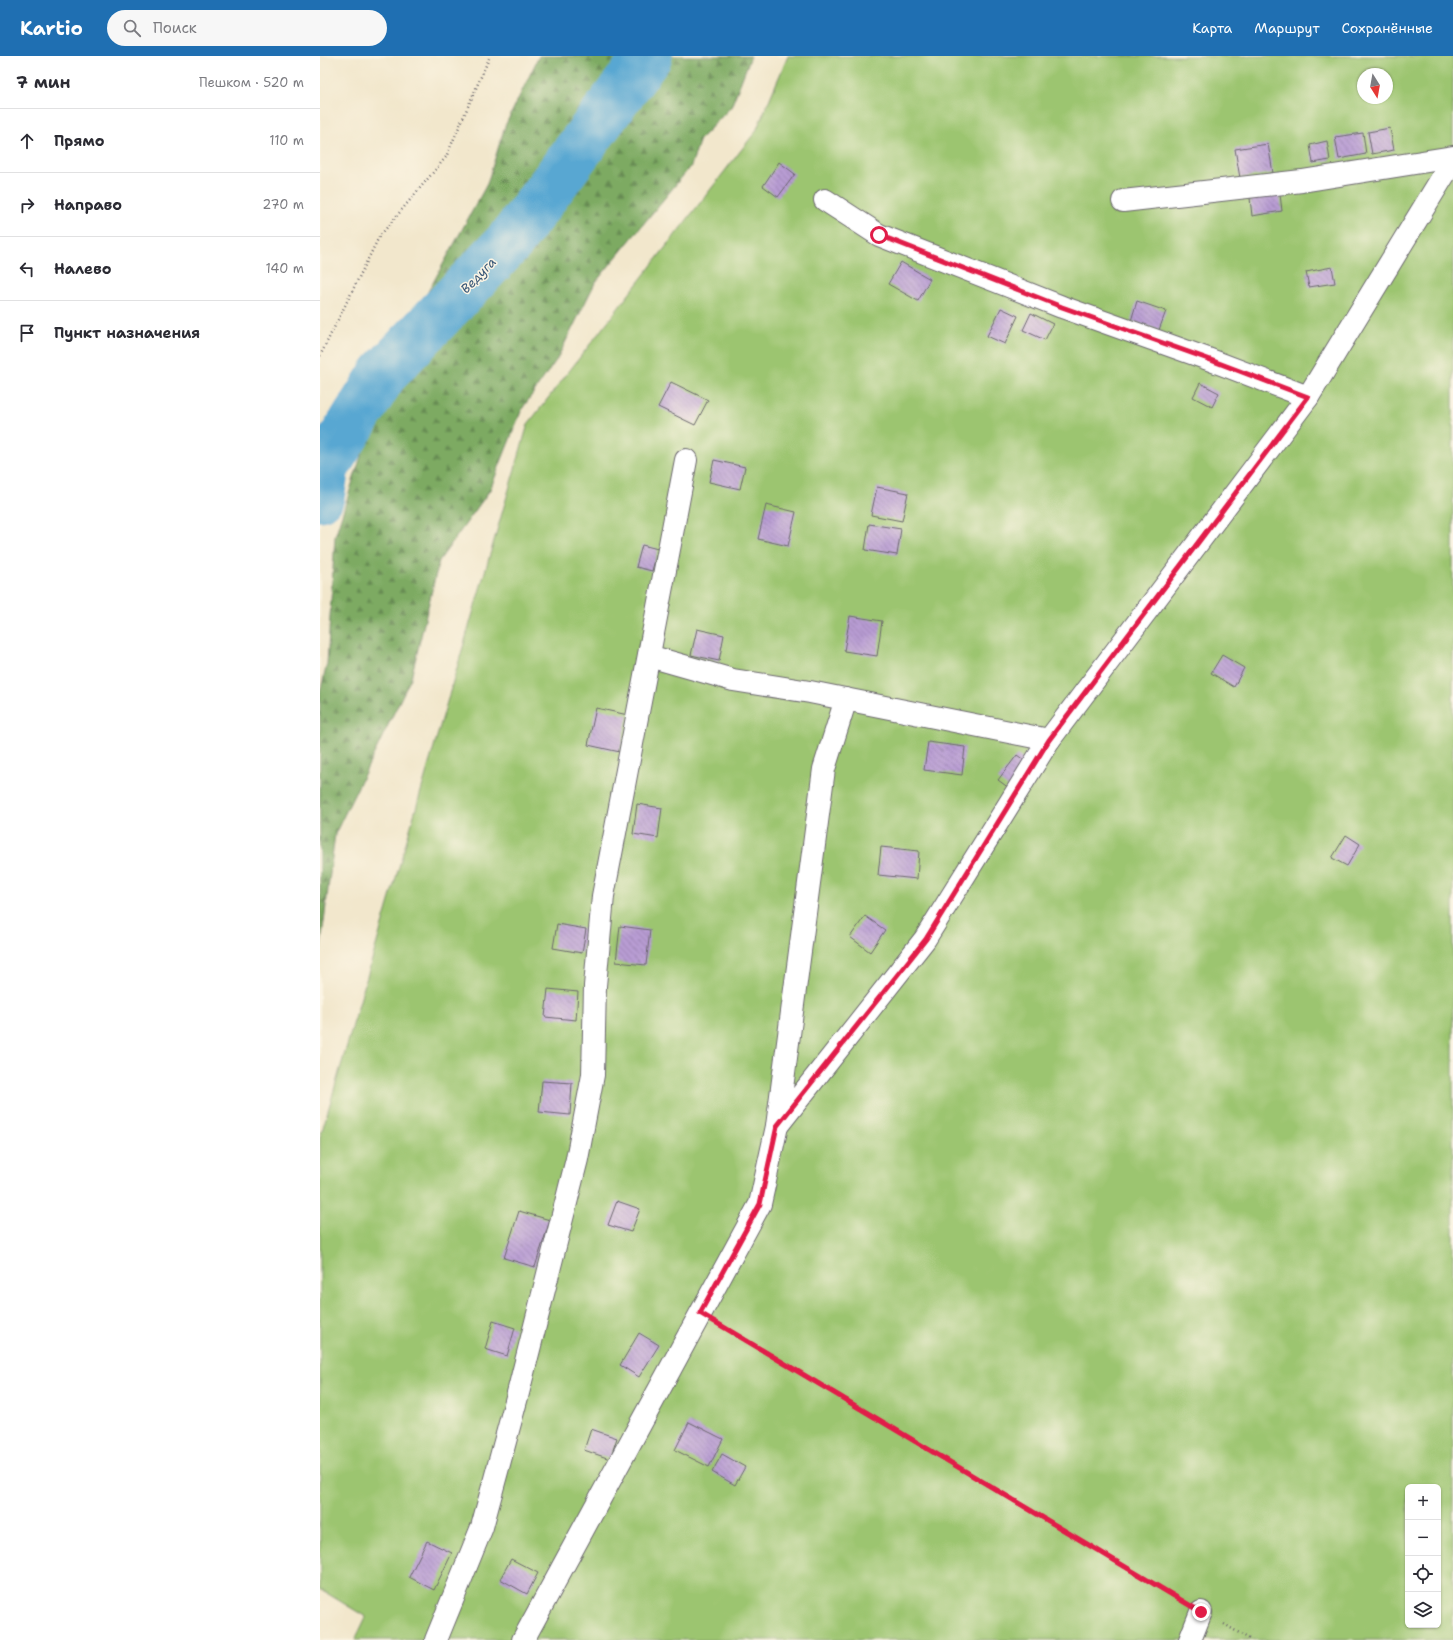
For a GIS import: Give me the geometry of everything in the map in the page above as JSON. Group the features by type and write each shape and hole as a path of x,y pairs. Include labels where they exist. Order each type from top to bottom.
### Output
{"street":[{"path":"1123,201 1302,181 1453,158"},
{"path":"777,1126 926,939 1049,740 1308,397 1453,158"},
{"path":"825,200 879,235 1062,307 1208,359 1308,397"},
{"path":"436,1640 482,1527 517,1397 577,1159 593,1075 595,986 603,896 686,460"},
{"path":"649,656 733,680 846,699 1049,740"},
{"path":"523,1640 760,1204 777,1126 824,769 846,699"},
{"path":"1190,1640 1201,1612"}],"path":[{"path":"320,356 378,237 446,157 490,56"},
{"path":"700,1313 1201,1612 1251,1640"}],"green space":[{"path":"539,56 751,56 731,107 700,139 691,166 595,283 557,359 522,409 490,490 439,561 411,678 335,834 320,953 320,692 327,664 335,536 395,352 487,184 505,126"},
{"path":"788,56 1453,56 1453,1640 355,1640 366,1617 320,1589 320,1138 528,424 756,131"}],"building":[{"path":"1390,128 1394,150 1372,154 1368,132"},
{"path":"1363,133 1366,154 1339,159 1335,137"},
{"path":"1327,141 1330,160 1313,163 1310,145"},
{"path":"1268,144 1273,173 1240,178 1235,149"},
{"path":"779,162 795,174 778,197 763,186"},
{"path":"1280,194 1282,211 1252,216 1250,198"},
{"path":"901,262 930,279 918,301 888,284"},
{"path":"1332,267 1335,283 1309,287 1306,272"},
{"path":"1137,301 1166,311 1159,330 1131,321"},
{"path":"1001,308 1018,316 1005,344 987,336"},
{"path":"1031,313 1053,324 1045,340 1023,330"},
{"path":"671,382 708,400 695,425 658,407"},
{"path":"1200,383 1219,393 1212,407 1193,397"},
{"path":"714,460 745,467 740,489 709,482"},
{"path":"877,487 908,493 902,521 871,515"},
{"path":"766,505 796,512 788,546 758,539"},
{"path":"869,524 901,529 897,555 865,550"},
{"path":"642,545 658,549 652,571 636,567"},
{"path":"850,616 882,621 877,656 844,651"},
{"path":"697,629 724,635 719,661 691,655"},
{"path":"1222,655 1244,668 1234,687 1211,673"},
{"path":"596,708 628,715 620,752 588,745"},
{"path":"928,742 965,747 962,775 924,770"},
{"path":"1017,755 1028,763 1009,788 998,780"},
{"path":"637,804 662,808 658,838 633,834"},
{"path":"1346,835 1360,844 1347,866 1332,858"},
{"path":"881,847 919,851 917,879 878,875"},
{"path":"865,916 885,930 870,952 850,937"},
{"path":"557,924 586,929 582,953 553,948"},
{"path":"620,926 650,930 646,965 616,962"},
{"path":"548,989 578,992 576,1020 545,1017"},
{"path":"542,1081 572,1083 570,1115 539,1112"},
{"path":"617,1201 640,1209 631,1232 608,1225"},
{"path":"519,1211 550,1220 535,1267 504,1258"},
{"path":"493,1321 515,1328 507,1356 485,1349"},
{"path":"639,1333 659,1345 639,1377 620,1365"},
{"path":"689,1422 723,1439 709,1467 675,1450"},
{"path":"591,1429 617,1438 610,1459 584,1450"},
{"path":"722,1454 745,1467 735,1485 712,1472"},
{"path":"427,1541 452,1553 434,1590 409,1577"},
{"path":"511,1559 538,1573 527,1594 500,1579"}],"waterway":[{"name":"Ведуга","path":"320,497 325,467 383,374 512,239 648,56"}],"route":[{"path":"879,235 1062,307 1208,359 1308,397 1049,740 926,939 777,1126 760,1204 700,1313 1201,1612"}]}
